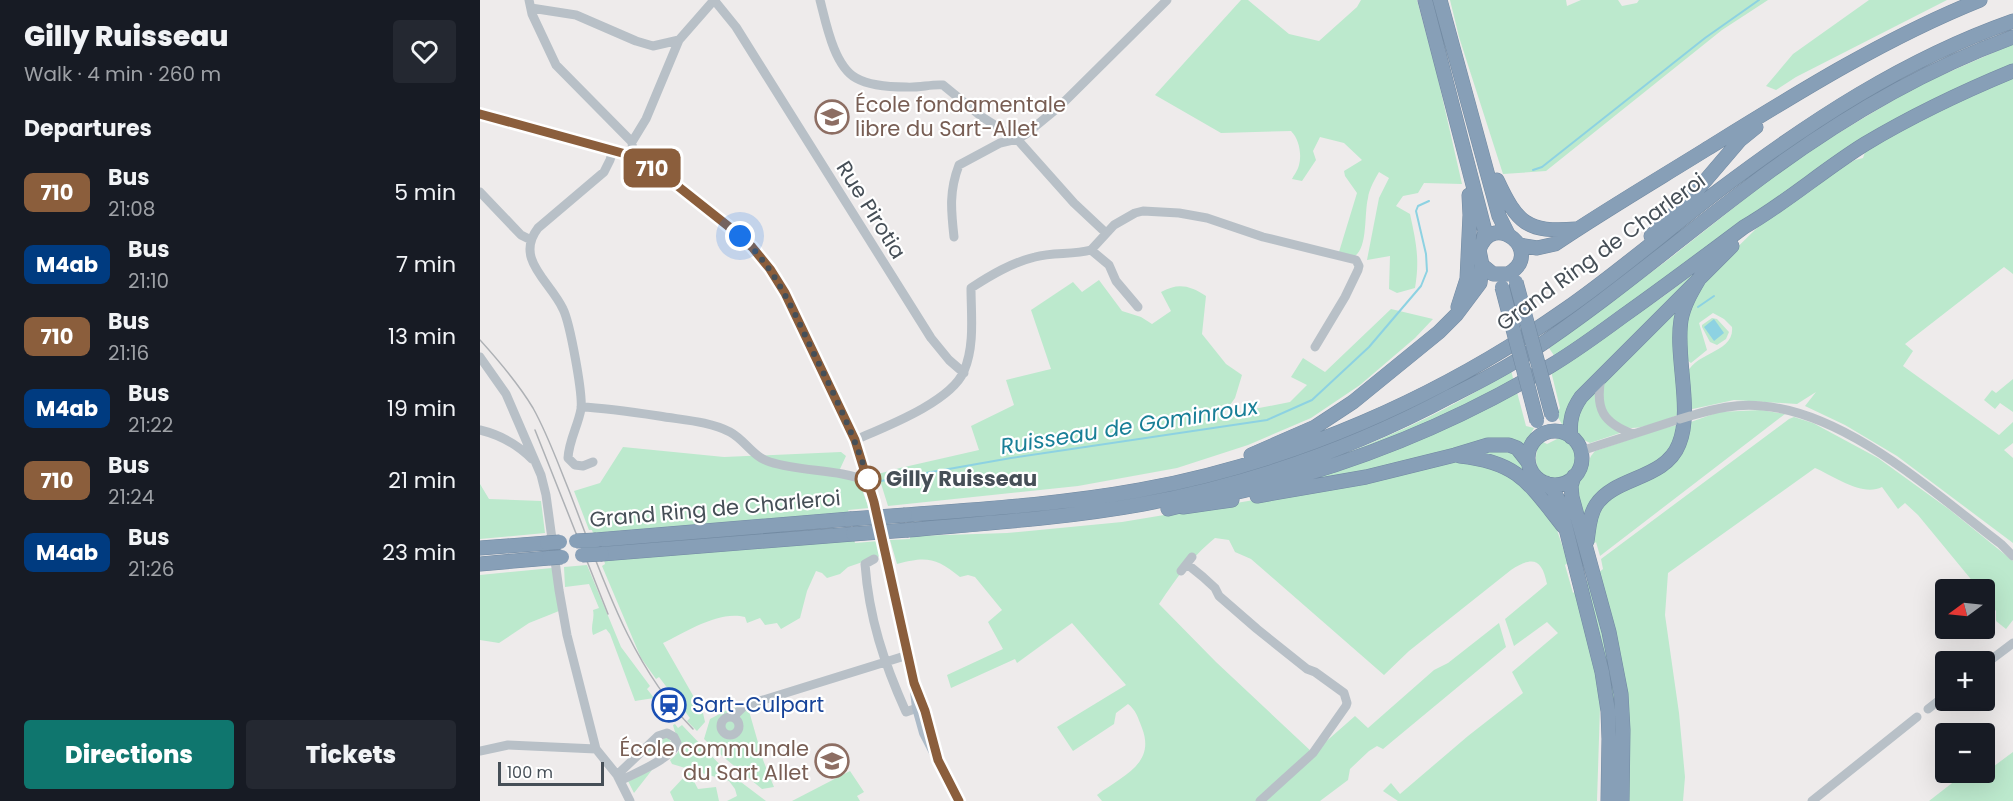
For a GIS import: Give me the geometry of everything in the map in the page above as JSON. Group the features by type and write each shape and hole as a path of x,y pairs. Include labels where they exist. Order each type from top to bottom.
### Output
{"highway":[{"path":"1208,475 1224,465 1246,458 1315,427 1353,402 1439,332 1456,315 1480,283 1482,265 1479,255 1485,231 1425,0"},
{"path":"1440,0 1499,216 1508,234 1519,244 1537,248 1555,244 1859,57 1980,0"},
{"name":"Grand Ring de Charleroi","path":"480,548 905,515 1090,498 1141,490 1208,475 1319,441 1426,394 1522,339 1620,269 1762,159 1844,103 1942,50 2013,21"},
{"name":"Grand Ring de Charleroi","path":"480,564 1037,519 1142,504 1209,490 1325,454 1381,431 1486,378 1526,354 1585,313 1672,248 1745,189 1815,139 1862,109 1910,83 1959,58 2013,37"},
{"path":"1168,509 1292,479 1383,449 1484,402 1553,364 1671,282 1744,227 1864,145 1955,95 2013,70"},
{"path":"1620,269 1634,251 1693,195 1740,140 1790,98"},
{"path":"1485,161 1511,209 1523,220 1550,231 1578,229"},
{"path":"1456,315 1467,279 1470,215 1469,170"},
{"path":"1567,435 1577,403 1702,274 1763,216"},
{"path":"1484,241 1492,234 1508,234"},
{"path":"1519,244 1521,254 1516,275 1552,415 1556,424 1581,451 1581,461 1572,486 1572,497 1609,632 1621,694 1622,801"},
{"path":"1482,265 1493,274 1502,287 1537,421 1537,438"},
{"path":"1493,274 1516,275"},
{"path":"1586,549 1592,512 1602,498 1669,461 1679,444 1684,425 1681,320 1689,297 1702,274"},
{"path":"1528,462 1531,446 1537,438 1550,432 1567,435"},
{"path":"1142,504 1168,509 1203,505 1329,485 1488,445 1509,445 1517,448 1528,462 1534,475 1546,483 1560,501 1602,672 1608,711 1608,801"},
{"path":"1455,455 1485,459 1507,466 1526,482 1567,531"},
{"path":"1546,483 1561,484 1574,476"}],"main road":[{"path":"480,114 633,156 665,176 728,226 752,247 770,269 785,293 855,440 868,481 924,733 959,801"},
{"path":"914,683 925,711 938,760"}],"street":[{"path":"633,156 632,142 646,118 679,40 714,0"},
{"name":"Rue Pirotia","path":"714,0 736,27 930,338 964,373"},
{"path":"820,0 830,38 847,71 857,79 878,84 908,87 943,85 982,117 1017,140 1074,203 1106,233"},
{"path":"954,237 950,206 959,165 1000,143 1017,140 1026,134 1060,106 1167,0"},
{"path":"530,4 576,15 653,46 679,40"},
{"path":"530,4 556,64 632,142"},
{"path":"593,462 583,466 575,465 568,458 568,445 581,407 569,327 563,309 534,266 529,246 538,228 604,172 613,150"},
{"path":"480,192 521,235 531,240"},
{"path":"855,440 930,405 964,373 970,342 971,288 1004,268 1035,257 1091,250 1114,225 1143,211 1179,213 1207,218 1263,237 1356,260 1358,270 1345,297 1315,346"},
{"path":"1091,250 1109,265 1116,281 1138,307"},
{"path":"480,357 506,394 541,475 567,635 596,749 618,778 630,801"},
{"path":"1601,378 1599,401 1601,410 1614,426 1633,434"},
{"path":"1581,451 1710,410 1734,406 1762,406 1794,411 1839,430 1888,459 2001,544 2013,556"},
{"path":"581,407 600,407 695,422 728,431 739,437 753,453 768,461 796,468 853,475 868,481"},
{"path":"480,430 512,442 534,460"},
{"path":"874,559 865,564 866,583 885,662 906,712 917,708"},
{"path":"1187,564 1215,588 1219,596 1307,669 1315,672 1344,693 1346,698 1346,706 1313,753 1260,801"},
{"path":"1995,657 2013,643"},
{"path":"733,717 744,706 908,655"},
{"path":"1928,709 1935,704"},
{"path":"1812,801 1917,717"},
{"path":"666,734 674,737 677,743 675,750 667,756 618,778 658,736 666,734"},
{"path":"480,751 508,745 596,749"},
{"path":"480,760 491,749"}],"green space":[{"path":"1241,0 1248,0 1289,34 1319,41 1357,7 1361,0 1417,0 1436,70 1462,184 1424,183 1418,193 1403,196 1396,206 1410,214 1417,251 1415,288 1397,293 1389,289 1390,256 1367,260 1379,198 1389,178 1379,172 1369,195 1364,238 1359,252 1355,256 1339,252 1357,193 1344,171 1362,160 1344,143 1320,137 1313,151 1316,160 1302,181 1292,179 1300,156 1298,142 1291,131 1221,133 1155,95"},
{"path":"1450,0 1566,0 1567,6 1581,0 1618,0 1622,6 1637,3 1639,0 1768,0 1722,30 1546,171 1503,174 1459,37"},
{"path":"1869,0 1947,0 1796,77 1776,90 1766,86 1793,54"},
{"path":"2013,44 2013,67 1977,79 1741,221 1626,309 1555,357 1549,348 1669,259 1795,159 1917,86"},
{"path":"2013,77 2013,274 2004,267 1905,344 1913,351 1903,366 1999,435 2013,422 2013,443 2004,450 2013,458 2013,543 1897,456 1845,425 1805,406 1816,392 1797,404 1734,400 1688,410 1686,377 1696,362 1727,343 1732,327 1724,319 1713,313 1699,323 1707,350 1691,363 1684,358 1687,312 1706,278 1763,222 1807,187 1855,160 1863,158 1865,152 1874,145 1984,87"},
{"path":"1700,269 1563,426 1556,414 1560,408 1551,371 1661,298"},
{"path":"1099,280 1122,311 1141,317 1152,324 1171,311 1161,292 1173,287 1184,286 1206,296 1202,334 1226,364 1242,375 1235,398 1223,415 1290,402 1307,385 1291,377 1303,358 1325,372 1391,309 1433,319 1415,338 1360,385 1311,418 1248,445 1177,468 1078,486 888,506 878,474 979,450 971,426 1014,405 1006,380 1051,369 1031,310 1073,282 1082,292"},
{"path":"1681,302 1681,414 1643,427 1628,428 1619,425 1604,405 1602,393 1605,381"},
{"path":"1712,318 1717,319 1729,332 1726,339 1717,345 1710,342 1702,327"},
{"path":"1511,370 1514,382 1468,405 1371,448 1321,463 1419,422"},
{"path":"2013,379 2013,412 2000,403 1995,409 1984,400 1992,390 1996,393"},
{"path":"1599,382 1597,402 1620,433 1590,443 1576,436 1575,411"},
{"path":"1517,392 1526,426 1534,428 1523,451 1514,444 1439,456 1285,487"},
{"path":"1761,410 1785,414 1600,556 1596,542 1592,545 1597,514 1606,500 1653,474 1688,423 1719,412"},
{"path":"1794,417 1813,423 1878,458 1950,510 2013,561 2013,620 2006,629 1996,621 1995,579 1971,579 1918,515 1905,503 1898,509 1882,487 1866,489 1857,487 1815,468 1668,573 1665,615 1679,713 1685,777 1683,801 1627,801 1625,695 1597,574 1603,569 1601,559"},
{"path":"1681,424 1673,452 1621,483 1585,522 1576,499 1577,483 1595,451"},
{"path":"1559,438 1565,440 1573,449 1575,461 1572,470 1556,479 1540,472 1536,462 1538,446 1543,442 1547,444"},
{"path":"623,447 724,457 841,452 846,456 840,469 859,482 869,508 848,510 849,512 593,533 589,530 574,491 600,483"},
{"path":"1474,451 1514,452 1527,476 1539,487 1545,489 1554,502 1533,486"},
{"path":"1464,459 1507,470 1549,516 1557,530 1568,563 1565,565 1573,593 1576,591 1595,660 1600,707 1597,801 1398,801 1383,791 1391,783 1400,794 1523,693 1512,672 1558,633 1547,622 1514,646 1505,619 1547,584 1542,569 1535,562 1530,561 1511,570 1409,651 1384,675 1251,559 1235,552 1229,540 1215,538 1184,569 1159,604 1216,662 1313,753 1355,716 1368,728 1434,670 1448,663 1499,623 1506,647 1383,749 1377,746 1369,751 1350,769 1348,780 1320,801 1102,801 1097,795 1126,775 1141,760 1145,740 1135,712 1128,704 1116,713 1114,724 1073,751 1057,727 1126,685 1072,623 1017,663 1015,659 951,688 947,675 1003,649 988,622 1002,610 975,577 968,575 960,577 931,560 897,564 890,540 910,539 910,536 1007,533 1122,522 1339,486"},
{"path":"480,484 489,499 541,501 545,533 480,539"},
{"path":"854,540 855,543 879,541 883,555 848,567 840,574 827,578 816,571 807,591 800,618 781,629 777,623 765,625 760,618 747,623 745,617 724,617 703,623 663,643 703,713 705,722 697,731 687,721 690,718 659,677 656,679 641,658 602,566 605,564 604,560"},
{"path":"587,565 621,647 650,686 647,689 654,698 635,701 610,634 606,629 593,635 593,610 599,608 589,584 565,587 564,567"},
{"path":"552,568 559,611 529,623 499,643 480,640 480,575"},
{"path":"1591,579 1618,704 1618,801 1612,801 1613,767 1586,583"},
{"path":"747,704 763,760 774,787 762,789 704,739 710,719 727,710"},
{"path":"675,724 678,728 682,725 725,770 766,801 727,801 737,796 729,781 672,764 670,760 679,748 673,725"},
{"path":"667,736 673,745 659,756 647,752"},
{"path":"2013,752 2013,801 1929,801 1952,783 1995,783 1995,765"},
{"path":"652,770 634,793 628,781"},
{"path":"850,771 864,792 857,796 860,801 792,801"},
{"path":"684,772 689,772 698,789 716,787 719,801 674,801 670,792 685,776"}],"water":[{"path":"1714,319 1724,333 1714,341 1704,327"}],"waterway":[{"name":"Ruisseau de Gominroux","path":"1533,170 1542,167 1705,38 1759,0"},
{"name":"Ruisseau de Gominroux","path":"875,482 1011,458 1267,420 1312,400 1369,347 1421,286 1427,271 1426,254 1416,211 1418,206 1429,201"},
{"path":"1698,307 1714,296"}],"tram line":[{"path":"480,340 508,372 533,408 552,447 618,615 651,675 670,703 693,729"},
{"path":"535,430 608,614"}],"bus line":[{"name":"710","path":"480,114 633,156 665,176 728,226 752,247 770,269 785,293 850,428 865,468 914,683 925,711 938,760 959,801"}],"place":[{"name":"École fondamentale libre du Sart-Allet","path":"832,117"},
{"name":"Gilly Ruisseau","path":"868,479"},
{"name":"Sart-Culpart","path":"669,705"},
{"name":"École communale du Sart Allet","path":"832,761"}],"route":[{"path":"740,236 770,269 785,293 850,428 868,479"}]}
